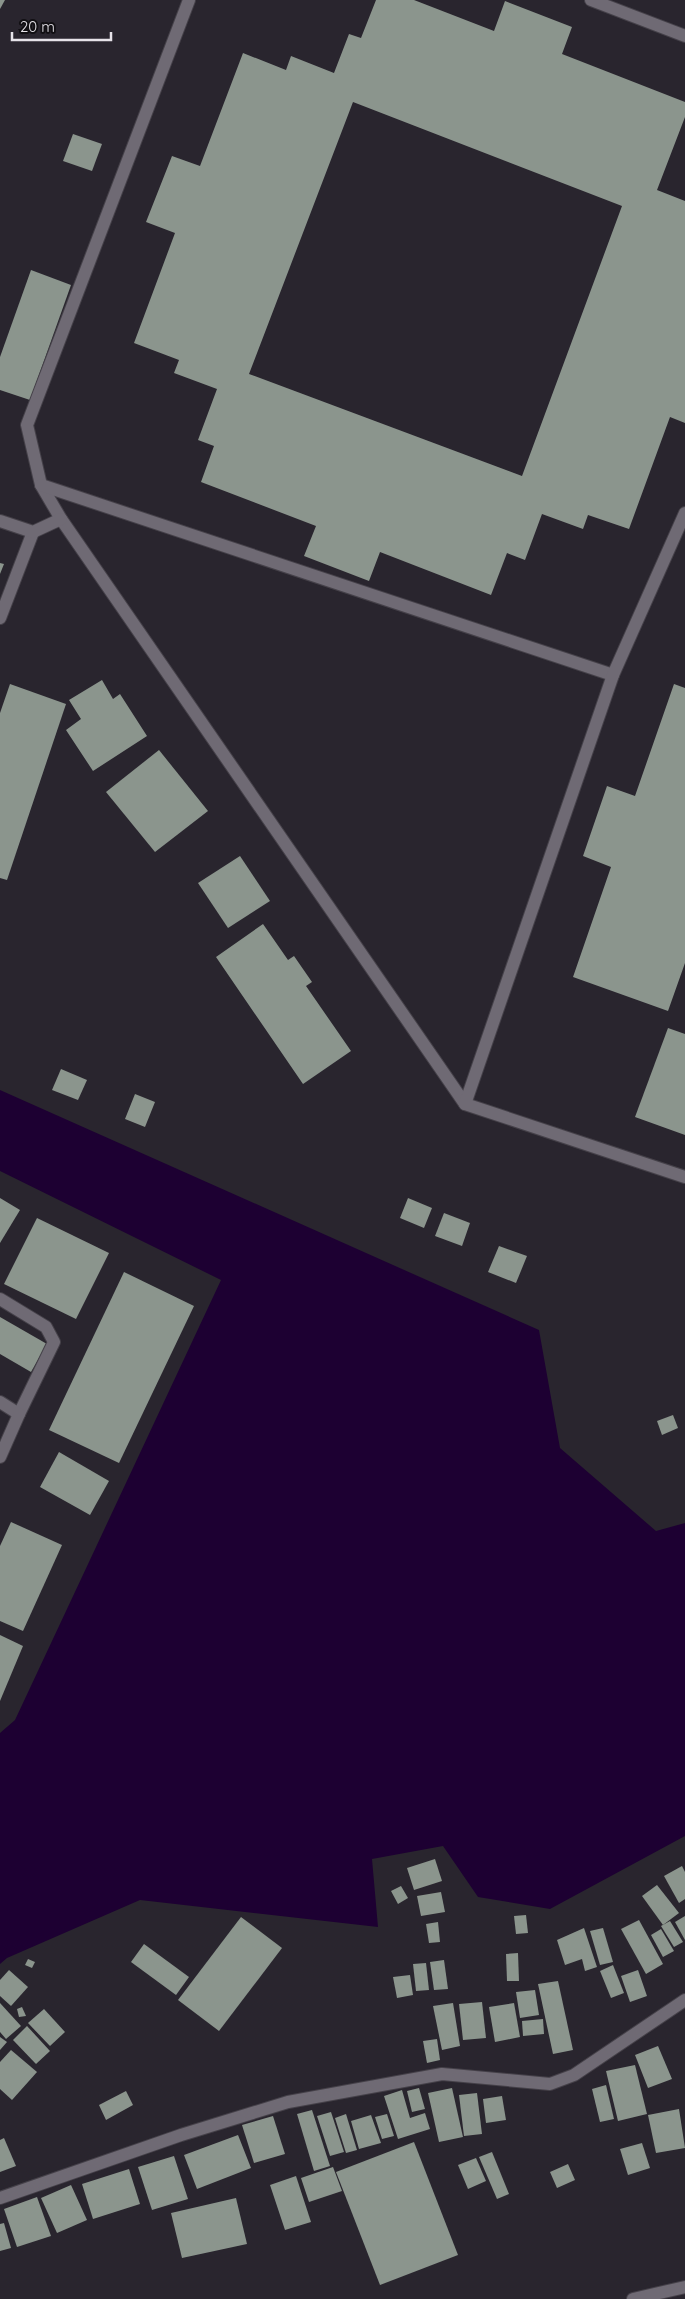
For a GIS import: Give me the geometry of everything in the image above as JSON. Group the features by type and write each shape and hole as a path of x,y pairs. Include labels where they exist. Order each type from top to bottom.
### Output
{"street":[{"path":"189,0 26,425 41,485 61,519 465,1104 685,1177"},
{"path":"591,0 685,36"},
{"path":"41,485 613,675"},
{"path":"465,1104 613,675 685,513"},
{"path":"0,521 33,532 61,519"},
{"path":"0,618 33,532"},
{"path":"0,1299 46,1327 54,1342 0,1456"},
{"path":"0,1402 19,1414"},
{"path":"0,2198 181,2135 288,2102 442,2074 550,2084 574,2075 685,2000"},
{"path":"634,2299 685,2287"}],"shaded area":[{"path":"0,1090 539,1330 560,1448 656,1531 685,1523 685,1836 550,1909 478,1897 443,1846 372,1859 378,1927 140,1900 7,1958 0,1964 0,1733 15,1720 221,1280 0,1171"}],"building":[{"path":"0,0 5,0 0,9"},
{"path":"376,0 414,0 494,31 505,1 572,27 562,54 685,102 685,117 657,190 685,201 685,423 670,417 629,529 588,515 583,529 542,514 525,560 507,553 491,595 380,552 369,581 304,556 316,526 201,482 214,446 198,440 217,389 174,373 179,360 134,343 175,233 146,222 172,156 200,166 243,53 286,70 291,56 334,73 349,34 361,38","holes":["353,102 622,206 522,476 249,374"]},
{"path":"73,134 102,144 92,171 63,161"},
{"path":"31,270 71,285 30,400 0,390 0,357"},
{"path":"0,563 4,564 0,574"},
{"path":"102,680 113,699 120,694 147,736 93,771 66,730 81,719 69,700"},
{"path":"10,684 66,704 7,880 0,878 0,713"},
{"path":"674,684 685,688 685,963 668,1011 573,977 611,867 583,856 607,786 635,796"},
{"path":"159,750 208,811 155,852 106,792"},
{"path":"240,856 270,901 228,928 198,883"},
{"path":"263,924 288,960 294,956 312,982 306,986 351,1051 303,1084 216,957"},
{"path":"668,1028 685,1034 685,1135 635,1117"},
{"path":"61,1069 87,1080 78,1100 52,1090"},
{"path":"135,1094 155,1102 145,1127 125,1119"},
{"path":"0,1198 20,1210 0,1243"},
{"path":"408,1198 432,1208 424,1228 400,1218"},
{"path":"444,1213 470,1223 462,1246 435,1236"},
{"path":"37,1218 109,1253 76,1319 4,1284"},
{"path":"499,1246 527,1256 516,1283 488,1272"},
{"path":"124,1272 194,1306 119,1463 49,1430"},
{"path":"0,1317 47,1344 31,1372 0,1354"},
{"path":"673,1415 678,1428 662,1435 657,1421"},
{"path":"59,1452 109,1481 90,1515 40,1487"},
{"path":"11,1522 62,1545 23,1631 0,1621 0,1546"},
{"path":"0,1635 23,1646 0,1701"},
{"path":"435,1859 442,1881 414,1890 407,1868"},
{"path":"682,1866 685,1872 685,1899 679,1903 664,1876"},
{"path":"657,1885 679,1913 663,1925 642,1896"},
{"path":"401,1886 408,1898 398,1904 391,1891"},
{"path":"441,1892 445,1912 421,1916 417,1896"},
{"path":"526,1915 528,1933 516,1934 514,1916"},
{"path":"685,1916 685,1940 675,1922"},
{"path":"241,1917 282,1948 219,2031 178,2000"},
{"path":"639,1920 663,1964 646,1974 621,1929"},
{"path":"670,1921 683,1942 674,1947 661,1926"},
{"path":"438,1922 440,1942 429,1943 426,1924"},
{"path":"584,1928 597,1967 585,1971 582,1959 565,1965 557,1940"},
{"path":"603,1928 613,1962 600,1965 590,1931"},
{"path":"661,1929 674,1951 663,1957 651,1935"},
{"path":"144,1944 189,1977 176,1995 131,1962"},
{"path":"518,1953 519,1981 507,1981 506,1954"},
{"path":"28,1959 35,1962 32,1968 25,1965"},
{"path":"444,1960 448,1989 434,1990 430,1962"},
{"path":"426,1963 429,1990 416,1991 413,1964"},
{"path":"613,1965 624,1993 611,1998 600,1971"},
{"path":"9,1970 28,1987 11,2006 0,1996 0,1980"},
{"path":"638,1970 647,1996 630,2002 621,1976"},
{"path":"410,1975 413,1995 397,1998 393,1977"},
{"path":"558,1981 573,2050 553,2054 538,1984"},
{"path":"535,1990 539,2015 520,2018 516,1992"},
{"path":"482,2002 486,2038 463,2040 459,2004"},
{"path":"0,2003 21,2026 6,2039 0,2032"},
{"path":"453,2003 460,2046 442,2050 433,2006"},
{"path":"514,2003 520,2037 495,2042 489,2007"},
{"path":"22,2007 26,2016 19,2017 17,2009"},
{"path":"44,2009 65,2032 50,2046 28,2023"},
{"path":"543,2019 544,2034 523,2036 522,2021"},
{"path":"27,2026 50,2051 36,2064 13,2040"},
{"path":"0,2037 7,2042 0,2050"},
{"path":"437,2039 440,2060 427,2063 423,2041"},
{"path":"658,2046 672,2079 648,2088 635,2055"},
{"path":"11,2050 37,2072 12,2100 0,2089 0,2062"},
{"path":"635,2065 647,2114 618,2121 606,2071"},
{"path":"606,2085 614,2119 600,2122 592,2089"},
{"path":"419,2088 425,2109 412,2112 407,2091"},
{"path":"452,2088 463,2137 439,2142 428,2093"},
{"path":"402,2090 410,2118 425,2113 430,2129 398,2139 384,2096"},
{"path":"126,2091 133,2105 106,2120 99,2105"},
{"path":"477,2093 482,2134 464,2136 459,2095"},
{"path":"502,2096 506,2120 486,2123 483,2099"},
{"path":"679,2109 685,2148 656,2153 648,2115"},
{"path":"312,2110 330,2166 314,2171 297,2114"},
{"path":"331,2112 344,2152 330,2156 317,2116"},
{"path":"346,2114 357,2150 346,2153 335,2118"},
{"path":"387,2114 394,2136 382,2139 375,2117"},
{"path":"371,2115 381,2143 359,2149 351,2121"},
{"path":"273,2116 285,2154 254,2163 242,2125"},
{"path":"238,2135 251,2168 197,2189 184,2155"},
{"path":"4,2138 16,2166 0,2172 0,2140"},
{"path":"414,2142 458,2255 380,2285 336,2172"},
{"path":"642,2143 650,2168 628,2175 620,2149"},
{"path":"492,2152 509,2194 497,2199 479,2157"},
{"path":"174,2156 188,2199 152,2210 138,2167"},
{"path":"476,2158 486,2181 468,2189 458,2165"},
{"path":"568,2164 575,2180 557,2188 550,2172"},
{"path":"333,2167 342,2191 309,2202 301,2178"},
{"path":"129,2169 140,2204 93,2219 82,2184"},
{"path":"296,2176 311,2222 285,2230 270,2185"},
{"path":"71,2185 87,2220 57,2233 41,2198"},
{"path":"37,2197 51,2236 17,2247 4,2209"},
{"path":"236,2198 247,2244 182,2258 171,2213"},
{"path":"4,2223 11,2248 0,2251 0,2224"}]}
